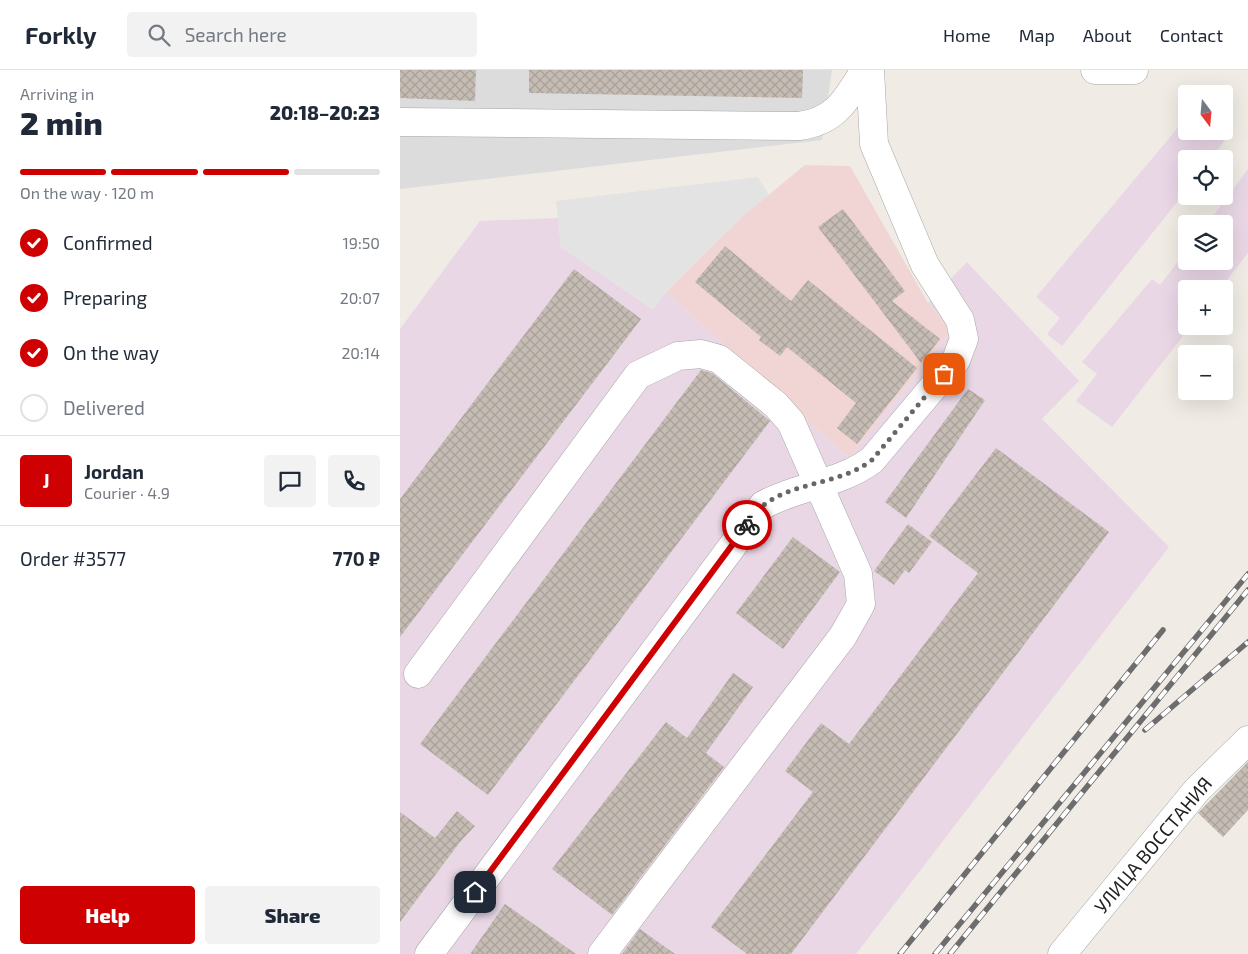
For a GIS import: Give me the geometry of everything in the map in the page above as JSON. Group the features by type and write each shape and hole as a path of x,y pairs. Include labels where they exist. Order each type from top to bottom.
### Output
{"street":[{"path":"400,122 799,126 815,124 831,116 865,70"},
{"path":"429,954 750,520 764,505 784,494 858,470 872,460 956,360 964,339 960,320 926,265 874,144 870,70"},
{"path":"1095,70 1134,70"},
{"path":"418,674 638,375 657,364 678,356 701,354 719,358 776,405 791,422 858,574 861,604 842,636 602,954"},
{"name":"УЛИЦА ВОССТАНИЯ","path":"1062,954 1197,790 1248,740"}],"shaded area":[{"path":"400,70 832,70 822,140 400,189"},
{"path":"1178,128 1178,140 1225,140 1218,150 1178,150 1178,201 1062,346 1047,334 1060,318 1036,297"},
{"path":"805,165 850,166 928,303 951,331 849,458 666,292 744,215"},
{"path":"1248,169 1248,253 1227,280 1178,280 1178,335 1184,335 1112,427 1076,401 1097,374 1082,362 1152,279 1160,285 1178,261 1178,270 1233,270 1233,215 1214,215 1221,205 1233,205 1233,189"},
{"path":"758,177 769,195 744,215 666,292 654,309 561,247 556,201"},
{"path":"558,218 561,247 653,309 666,292 849,458 951,331 928,303 967,262 1079,381 1042,419 1169,547 856,954 400,954 400,329 480,221"}],"building":[{"path":"400,70 476,70 475,101 400,98"},
{"path":"529,70 803,70 802,98 529,93"},
{"path":"843,209 905,291 892,301 940,339 921,363 818,227"},
{"path":"725,246 791,301 808,280 917,368 857,444 837,428 856,403 787,347 780,356 759,340 761,337 695,282"},
{"path":"574,269 641,319 400,637 400,499"},
{"path":"701,370 712,373 770,421 488,795 420,744"},
{"path":"968,389 985,400 906,518 885,502"},
{"path":"996,448 1109,532 791,954 747,954 711,927 813,792 785,771 821,723 849,744 978,573 929,536"},
{"path":"908,524 932,542 909,573 905,570 894,585 874,571"},
{"path":"793,537 840,572 783,649 736,613"},
{"path":"733,673 753,687 706,753 724,767 612,915 552,869 666,722 687,738"},
{"path":"1248,762 1248,810 1223,837 1198,813"},
{"path":"457,811 475,826 460,842 400,922 400,812 435,838"},
{"path":"505,904 576,954 470,954"},
{"path":"640,929 675,954 622,954"}],"railway":[{"path":"935,954 1248,574"},
{"path":"950,954 1248,590"},
{"path":"900,954 1163,630"},
{"path":"1145,730 1248,642"}],"way so far":[{"path":"747,525 764,505 784,494 842,477 858,470 872,460 944,374"}],"route":[{"path":"475,892 747,525"}]}
